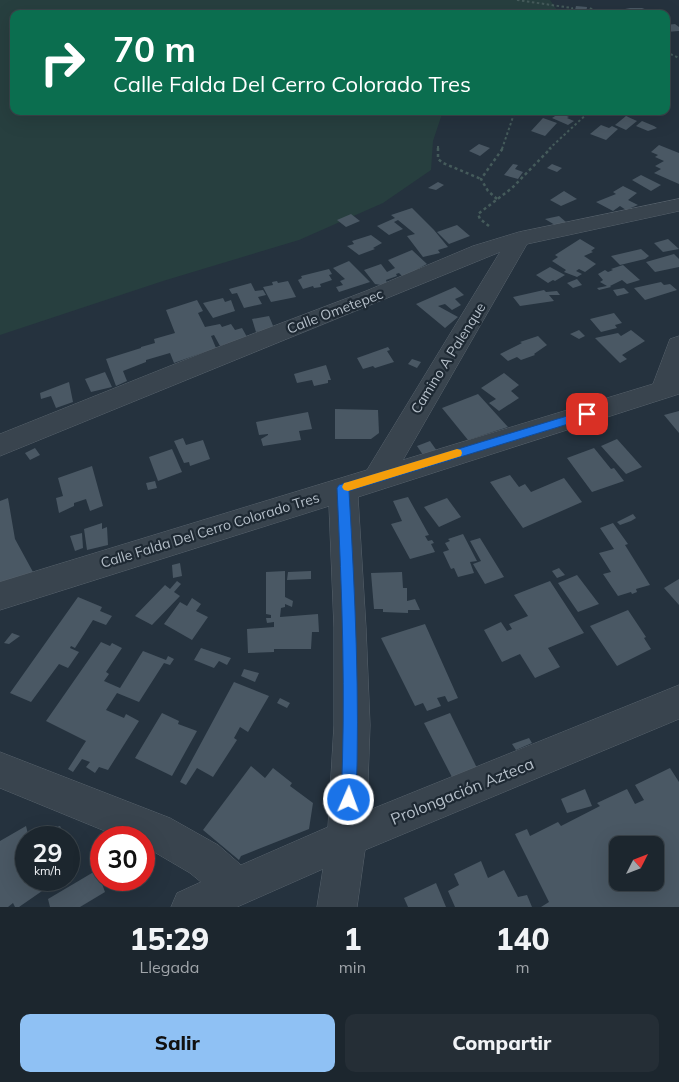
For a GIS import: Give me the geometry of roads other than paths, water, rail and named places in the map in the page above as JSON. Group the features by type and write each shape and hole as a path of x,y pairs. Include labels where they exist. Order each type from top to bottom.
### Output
{"street":[{"name":"Calle Ometepec","path":"0,445 492,247 519,239 679,205"},
{"name":"Camino A Palenque","path":"378,477 407,424 468,329 519,239"},
{"path":"671,388 679,345"},
{"name":"Calle Falda Del Cerro Colorado Tres","path":"0,596 378,477 671,388"},
{"path":"337,907 347,838 352,725 350,628 343,488"},
{"name":"Prolongación Azteca","path":"191,907 347,838 679,702"},
{"path":"0,770 156,832 204,859 235,886"}]}
